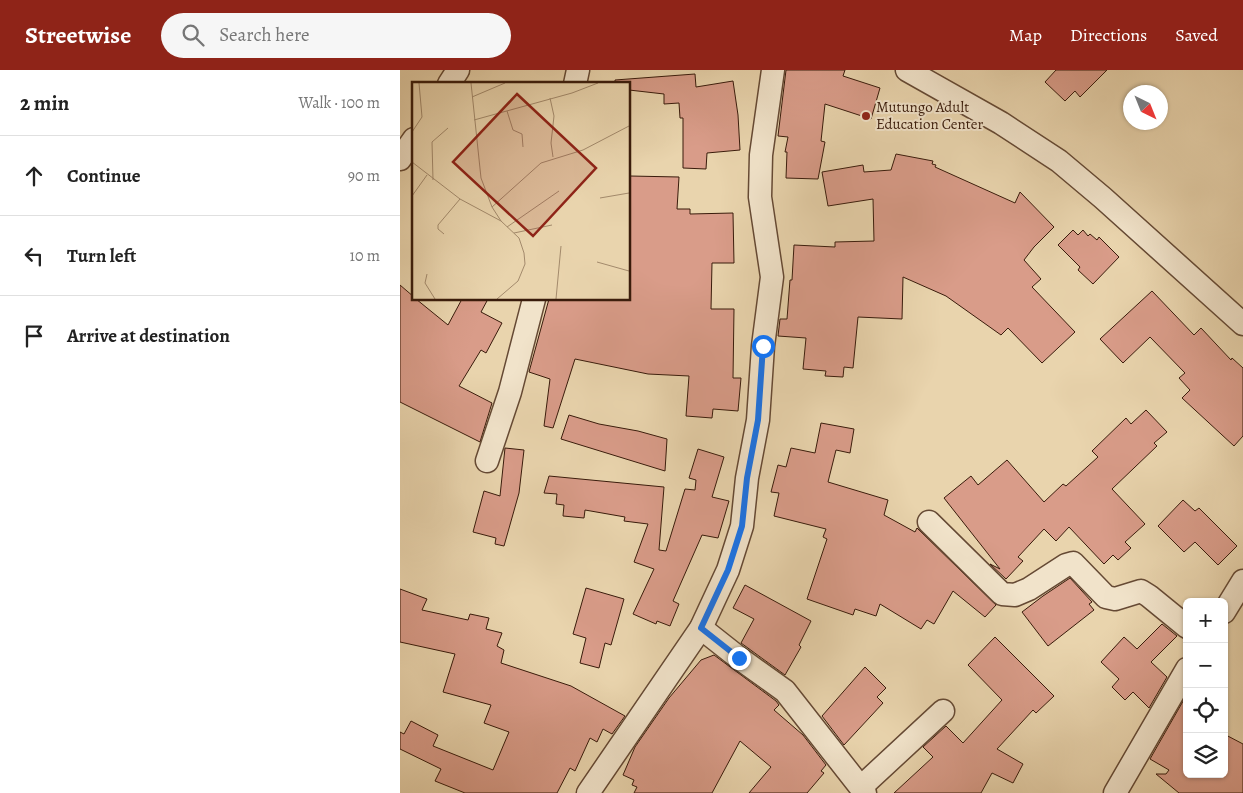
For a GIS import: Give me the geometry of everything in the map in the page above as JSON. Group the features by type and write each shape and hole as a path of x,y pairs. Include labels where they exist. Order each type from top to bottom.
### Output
{"street":[{"path":"450,82 458,70"},
{"path":"588,793 701,628 728,570 742,526 747,478 758,420 763,346 772,277 760,197 761,155 773,70"},
{"path":"907,70 1001,123 1059,161 1243,324"},
{"path":"400,159 412,142"},
{"path":"487,461 510,392 534,300"},
{"path":"929,522 1002,594 1014,595 1029,589 1072,563 1106,597 1115,599 1141,592 1150,596 1183,624"},
{"path":"1228,605 1243,581"},
{"path":"701,628 785,691 863,790 943,711"},
{"path":"1115,793 1183,676"}],"building":[{"path":"786,70 845,70 843,76 880,88 871,119 825,104 821,141 825,142 818,179 786,178 787,152 785,152 788,137 778,136"},
{"path":"1056,70 1107,70 1080,97 1075,91 1065,101 1045,82"},
{"path":"695,74 696,87 733,81 738,115 740,150 707,153 706,169 683,168 683,118 680,118 679,103 664,104 664,94 630,90 630,82 615,82 615,80"},
{"path":"896,154 933,161 932,164 936,165 935,167 1015,203 1020,192 1054,227 1024,260 1041,279 1032,287 1075,332 1042,363 1008,328 1001,335 946,296 903,277 902,319 858,317 853,368 844,367 843,377 825,376 826,371 803,369 806,338 778,336 780,319 787,319 794,245 835,247 835,242 874,241 873,199 828,206 822,172 863,165 864,172 891,170"},
{"path":"630,176 679,177 677,209 690,209 690,214 733,213 734,263 712,263 711,309 734,309 733,378 741,378 738,411 713,409 712,418 686,416 689,376 648,374 575,359 553,428 544,426 550,379 529,372 549,300 630,300"},
{"path":"1073,230 1078,235 1083,230 1088,236 1090,234 1097,240 1099,237 1119,257 1093,284 1078,270 1080,267 1058,245"},
{"path":"400,285 412,295 412,300 417,300 448,325 461,300 487,300 481,312 502,323 486,353 481,350 459,386 492,403 480,442 400,402"},
{"path":"1152,291 1194,335 1201,328 1231,360 1232,358 1243,368 1243,436 1234,446 1182,398 1190,390 1179,378 1185,373 1150,337 1123,363 1100,339"},
{"path":"1146,410 1167,432 1154,443 1157,446 1112,489 1145,524 1125,542 1131,548 1118,560 1113,555 1104,564 1069,527 1056,541 1044,529 1018,557 1023,561 1006,579 990,564 1000,569 944,498 971,476 978,485 1007,460 1044,502 1063,484 1066,486 1098,457 1092,451 1126,418 1131,424"},
{"path":"569,415 599,424 638,431 667,439 665,471 561,439"},
{"path":"821,423 854,429 850,453 836,450 828,482 888,500 884,515 915,532 917,528 996,605 985,617 953,591 934,624 927,620 921,629 880,604 876,616 855,609 853,615 807,599 827,539 823,537 826,529 774,516 779,493 771,492 778,465 786,467 791,448 815,453"},
{"path":"505,448 524,450 519,493 504,546 495,544 496,538 473,532 484,491 500,496"},
{"path":"698,449 724,457 712,497 729,501 718,538 702,535 673,601 679,604 670,626 657,621 656,624 633,614 654,569 634,562 648,524 624,521 625,517 585,510 584,518 563,516 564,505 556,504 557,494 544,493 549,476 664,487 659,550 666,551 685,489 695,490 696,480 689,478"},
{"path":"1183,500 1195,511 1199,508 1237,546 1218,565 1195,542 1184,552 1158,526"},
{"path":"1070,578 1092,602 1089,604 1094,610 1048,646 1022,612"},
{"path":"745,585 811,621 799,645 801,647 785,675 741,643 754,619 733,608"},
{"path":"586,588 624,599 611,645 605,643 599,668 580,663 586,638 573,634"},
{"path":"400,589 427,599 422,610 468,620 470,614 489,618 486,629 502,633 497,646 504,650 501,663 571,686 625,716 612,734 603,729 597,742 590,738 575,771 570,768 557,793 465,793 435,781 441,769 400,749 400,732 404,734 411,721 438,735 433,746 493,770 509,732 484,723 491,705 443,692 455,654 400,642"},
{"path":"1162,624 1177,636 1151,662 1167,677 1149,708 1133,692 1125,700 1112,687 1119,679 1101,662 1124,637 1137,649"},
{"path":"995,637 1054,696 1036,713 1033,710 997,749 1023,764 1013,783 992,773 981,793 894,793 933,757 923,747 946,726 963,743 1002,700 968,665"},
{"path":"714,655 776,701 779,705 774,710 803,735 826,765 821,771 824,773 807,793 749,793 771,767 740,741 712,793 634,793 637,787 632,785 634,780 623,775 635,747 669,698 701,660"},
{"path":"865,667 886,688 877,697 883,703 844,745 822,716"},
{"path":"1183,701 1183,778 1228,778 1228,736 1243,744 1243,793 1179,793 1156,774 1166,774 1169,770 1150,759"}],"place":[{"name":"Mutungo Adult Education Center","path":"866,116"}],"route":[{"path":"739,658 701,628 728,570 742,526 747,478 758,420 763,346"}]}
